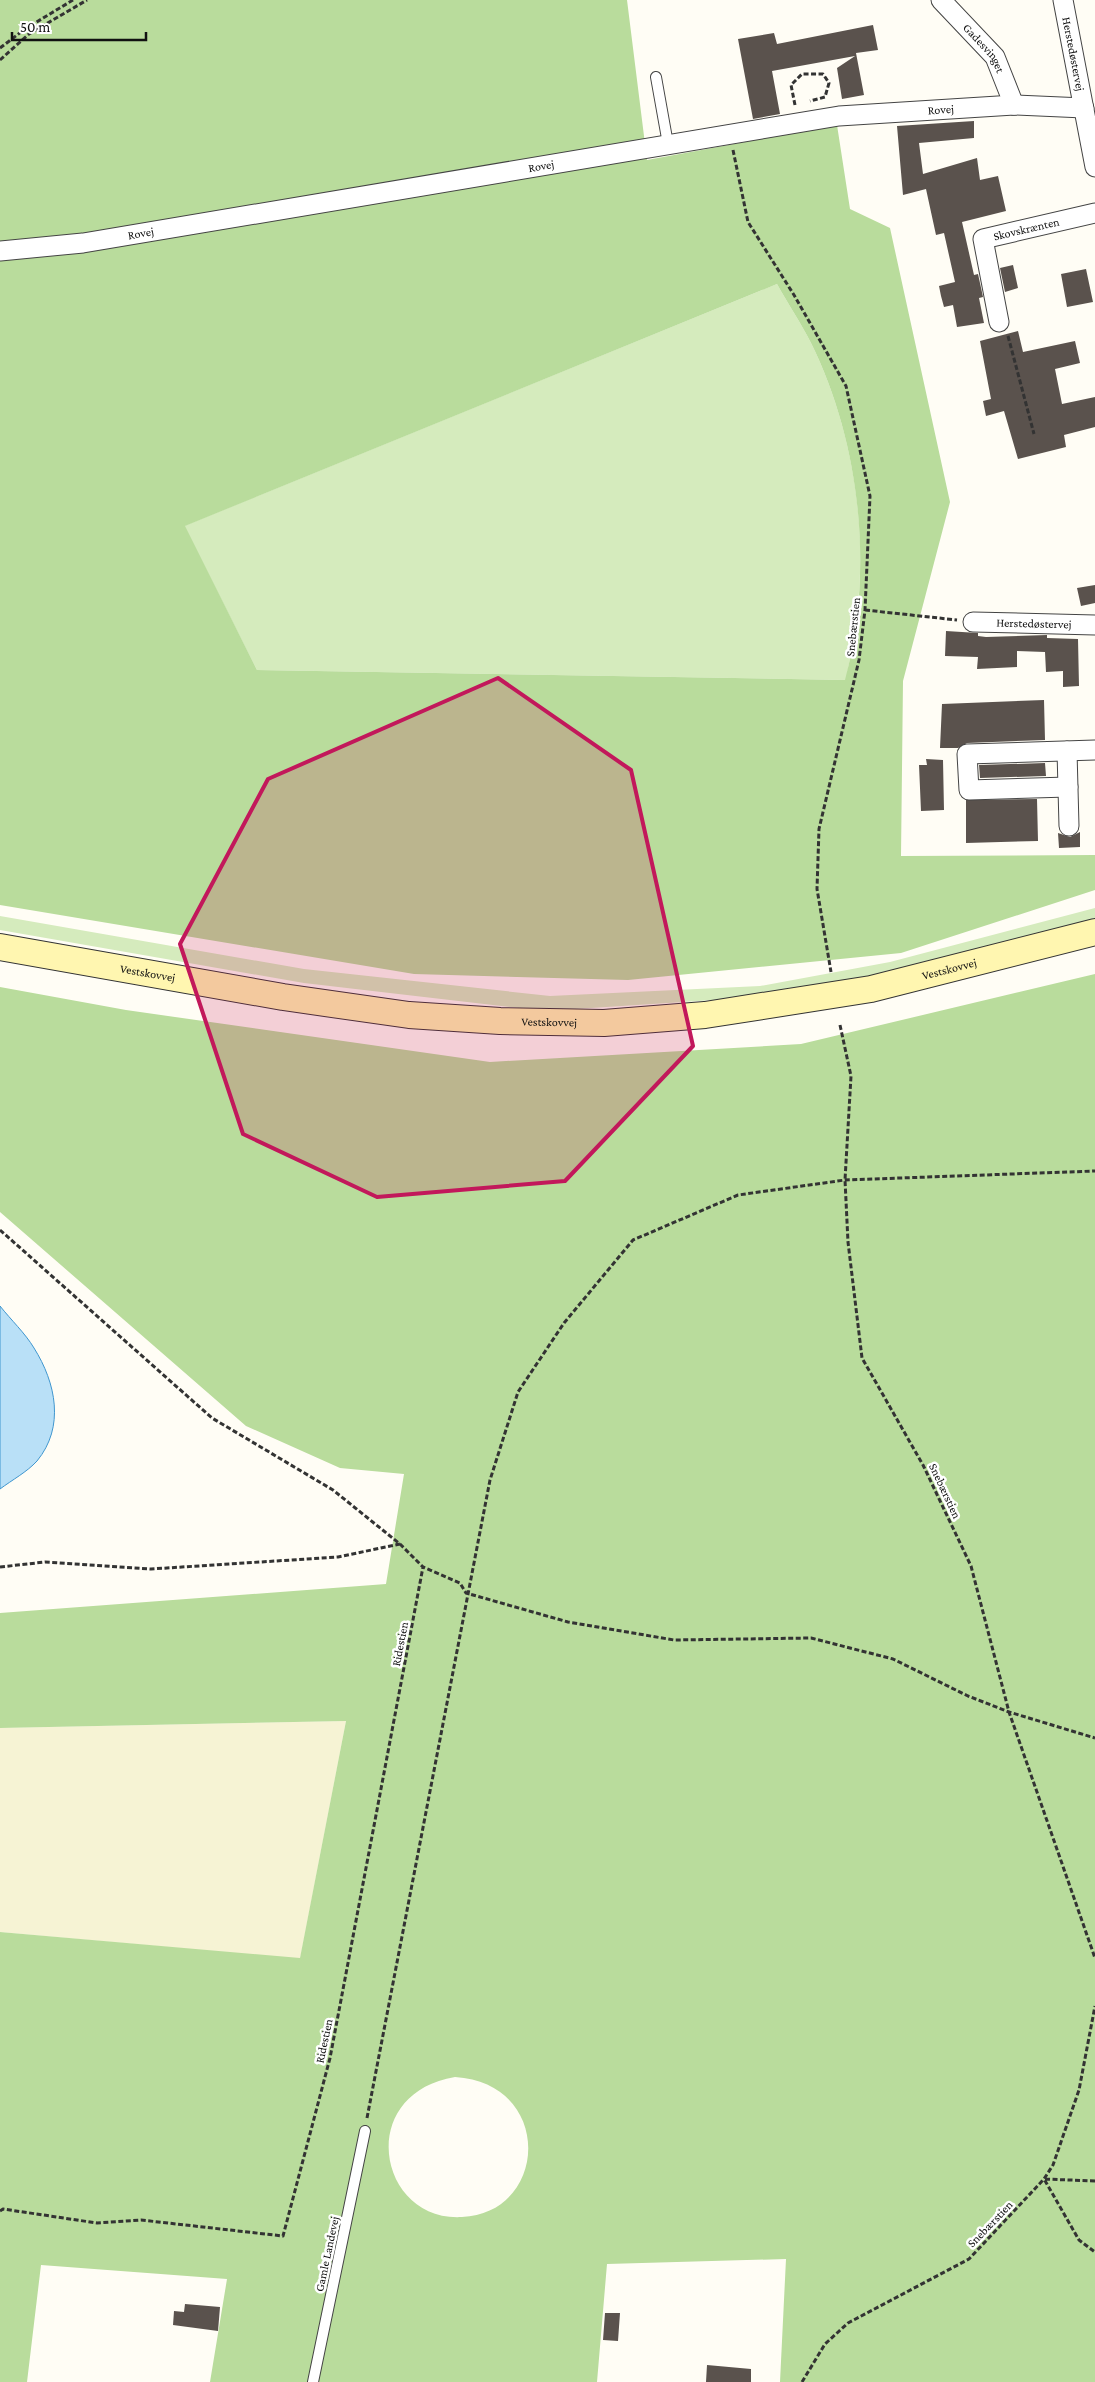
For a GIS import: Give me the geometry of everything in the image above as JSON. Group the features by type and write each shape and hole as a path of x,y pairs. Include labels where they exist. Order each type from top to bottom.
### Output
{"street":[{"name":"Gadesvinget","path":"941,0 995,57 1014,105"},
{"name":"Herstedøstervej","path":"1063,0 1095,167"},
{"name":"Rovej","path":"0,251 83,243 853,114 1014,105 1084,108"},
{"name":"Skovskrænten","path":"999,322 983,239 1095,213"},
{"name":"Herstedøstervej","path":"974,622 1095,626"},
{"path":"1068,787 969,790 967,754 1095,750"},
{"path":"1067,751 1069,826"},
{"name":"Vestskovvej","path":"0,947 283,997 409,1015 500,1021 604,1023 705,1015 871,989 1095,932"}],"lane":[{"path":"656,77 668,144"},
{"name":"Gamle Landevej","path":"313,2382 365,2131"}],"path":[{"path":"0,48 25,29 73,0"},
{"path":"0,60 29,34 87,0"},
{"path":"795,104 825,97 829,83 823,74 802,74 791,86 798,123"},
{"name":"Snebærstien","path":"730,134 748,222 794,294 846,386 870,496 865,610 859,660 819,829 817,889 831,972"},
{"path":"999,322 1005,325 1034,434"},
{"path":"865,610 974,622"},
{"name":"Snebærstien","path":"840,1025 851,1076 845,1180 848,1242 862,1358 923,1465 971,1566 1009,1712 1095,1958"},
{"path":"365,2131 466,1593 490,1480 518,1392 564,1323 632,1240 738,1195 845,1180 1095,1171"},
{"path":"0,1230 212,1418 333,1490 400,1544 423,1567 460,1583 466,1593 568,1622 674,1640 810,1638 893,1659 968,1696 1009,1712 1095,1738"},
{"path":"0,1567 45,1562 151,1569 338,1557 400,1544"},
{"name":"Ridestien","path":"0,2211 3,2209 96,2223 141,2220 284,2236 330,2058 423,1567"},
{"name":"Snebærstien","path":"802,2382 824,2344 848,2323 968,2259 1044,2179 1053,2165 1079,2090 1095,2006"},
{"path":"1044,2179 1095,2181"},
{"path":"1044,2179 1079,2240 1095,2252"}],"highlighted area":[{"path":"498,678 631,770 693,1046 565,1181 377,1197 243,1134 180,944 268,779"}],"shaded area":[{"path":"346,1721 300,1959 0,1932 0,1728"}],"green space":[{"path":"0,0 627,0 647,160 837,125 850,209 890,228 950,502 903,681 901,856 1095,855 1095,890 901,953 628,980 414,974 0,905","holes":["777,284 811,343 828,382 841,423 851,466 858,509 859,596 854,639 845,680 257,670 185,526"]},
{"path":"777,284 811,343 825,374 837,407 853,475 858,509 860,579 855,630 846,680 257,670 184,526"},
{"path":"1095,908 1095,918 892,973 760,997 545,1011 304,983 0,930 0,916 304,969 550,996 760,986 890,962"},
{"path":"1095,974 1095,2382 780,2382 786,2259 607,2264 597,2382 210,2382 227,2279 41,2265 27,2382 0,2382 0,1932 300,1958 346,1721 0,1728 0,1613 386,1584 404,1474 340,1468 246,1426 0,1212 0,987 126,1010 490,1062 801,1044","holes":["455,2077 487,2085 510,2101 524,2123 528,2148 524,2173 512,2194 491,2210 462,2217 433,2213 411,2200 396,2179 389,2155 391,2130 402,2107 423,2088"]}],"water":[{"path":"0,1306 26,1337 42,1362 52,1390 54,1420 46,1448 37,1461 0,1489"}],"building":[{"path":"873,25 878,50 856,53 864,95 842,99 837,68 855,56 772,71 780,114 753,119 738,39 774,33 777,44"},
{"path":"974,121 974,138 919,143 923,174 977,158 980,180 998,176 1006,211 962,222 974,275 978,274 983,297 979,298 984,323 957,327 953,305 944,307 939,286 955,282 944,233 936,235 926,189 903,195 897,126"},
{"path":"1013,265 1018,288 1005,292 1000,268"},
{"path":"1086,269 1093,302 1067,307 1061,274"},
{"path":"1018,331 1023,352 1075,341 1080,363 1055,369 1062,404 1095,397 1095,427 1064,435 1066,447 1018,459 1004,411 986,416 983,401 991,399 980,341"},
{"path":"1095,585 1095,603 1081,606 1077,588"},
{"path":"946,631 978,633 978,636 986,637 1047,635 1047,638 1078,639 1079,686 1063,687 1063,671 1046,672 1045,652 1017,651 1017,667 977,669 978,657 945,656"},
{"path":"1044,700 1045,740 967,743 958,748 940,748 942,704"},
{"path":"926,759 943,760 944,810 921,811 919,765 927,765"},
{"path":"1045,763 1046,776 980,778 979,765"},
{"path":"1037,799 1038,841 966,843 966,800"},
{"path":"1080,832 1080,847 1059,848 1058,833 1070,837"},
{"path":"185,2304 220,2307 218,2331 173,2325 174,2311 184,2312"},
{"path":"605,2313 620,2313 618,2341 603,2340"},
{"path":"707,2365 751,2369 751,2382 706,2382"}]}
